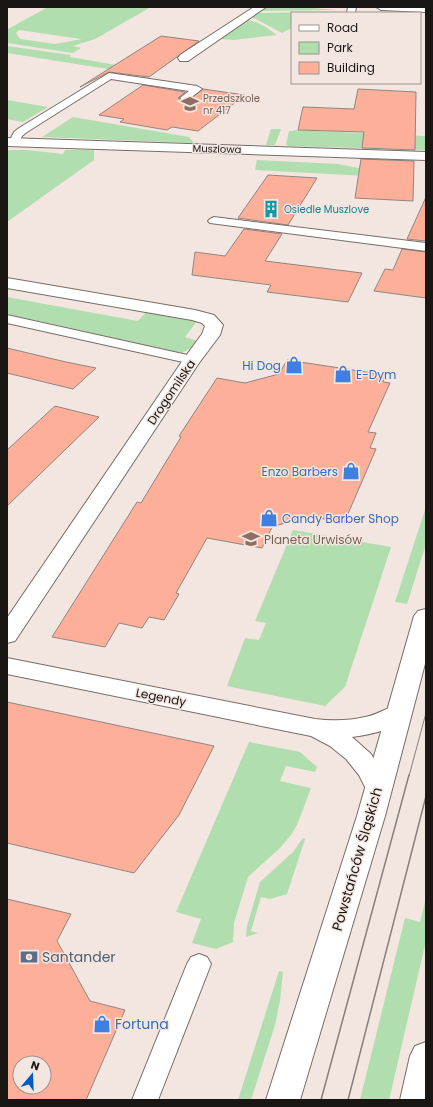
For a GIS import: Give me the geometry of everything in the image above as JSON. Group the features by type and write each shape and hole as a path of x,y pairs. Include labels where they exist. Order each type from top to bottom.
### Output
{"street":[{"path":"184,58 260,7"},
{"path":"382,7 426,9"},
{"name":"Muszlowa","path":"11,142 426,156"},
{"name":"Drogomilska","path":"7,283 176,311 208,319 214,325 211,335 192,360 7,636"},
{"name":"Powstańców Śląskich","path":"283,1100 368,823 426,616"},
{"name":"Legendy","path":"7,666 315,728 335,730 362,727 384,721 398,714"},
{"name":"Legendy","path":"315,728 328,733 339,740 364,762 373,774 378,788"},
{"path":"417,1100 426,1056"}],"lane":[{"path":"11,142 23,130 109,76 197,89 185,98"},
{"path":"214,221 426,247"},
{"path":"7,319 192,360"},
{"path":"145,1100 199,964"}],"green space":[{"path":"48,7 151,7 95,39 73,46 81,48 73,53 7,43 8,29","holes":["19,30 82,39 55,44 20,39 16,33"]},
{"path":"267,7 301,7 336,10 260,11"},
{"path":"291,12 291,28 282,33 252,17 258,13"},
{"path":"246,20 259,23 277,35 233,40 221,39"},
{"path":"7,46 71,55 70,57 116,65 108,69 7,53"},
{"path":"7,100 48,107 23,122 7,119"},
{"path":"73,117 189,137 194,143 42,137"},
{"path":"271,129 281,129 275,145 266,145"},
{"path":"289,131 426,136 426,150 288,146 286,144"},
{"path":"7,150 27,150 63,154 65,150 94,150 94,160 7,222"},
{"path":"257,160 338,164 369,170 367,176 255,170"},
{"path":"7,297 138,321 147,311 197,321 185,337 201,342 182,353 7,314"},
{"path":"426,507 426,544 407,604 395,602"},
{"path":"293,530 391,547 345,687 325,706 227,686 245,638 259,640 266,623 255,621"},
{"path":"249,742 300,752 317,767 315,772 286,766 280,781 311,788 297,825 281,847 248,877 234,923 233,942 216,949 192,943 201,919 176,912"},
{"path":"303,838 305,839 287,894 270,899 261,897 251,931 258,933 246,937 247,926 260,882 293,852"},
{"path":"426,898 426,941 389,1100 360,1100 405,918 420,922"},
{"path":"279,971 283,972 280,1001 275,1025 251,1100 238,1100"}],"building":[{"path":"161,36 199,41 149,77 109,72 80,87"},
{"path":"143,85 185,92 178,98 185,102 203,89 245,95 198,131 172,127 167,130 120,122 124,119 99,115"},
{"path":"358,89 416,92 415,150 362,148 364,132 298,130 303,107 354,109"},
{"path":"361,159 414,161 413,201 355,198"},
{"path":"268,175 317,178 288,225 238,218"},
{"path":"426,197 426,241 407,239"},
{"path":"244,229 282,234 265,261 362,273 348,302 267,292 271,285 192,275 195,252 225,256"},
{"path":"402,249 426,252 426,298 374,291 385,269 393,270"},
{"path":"7,348 96,368 73,389 7,373"},
{"path":"287,360 386,375 383,382 390,383 368,432 376,433 370,448 376,449 344,523 309,516 272,527 262,548 207,538 176,593 179,594 164,620 149,617 142,628 119,623 105,647 52,637 137,502 141,503 181,437 179,436 217,378 245,383 279,374"},
{"path":"55,406 99,417 7,506 7,450"},
{"path":"7,702 214,746 179,815 134,873 7,843"},
{"path":"7,899 71,914 57,941 90,1001 125,1010 86,1100 7,1100"}],"tram line":[{"path":"409,776 426,713"},
{"path":"321,1100 409,775"},
{"path":"348,1100 426,796"}],"place":[{"name":"Przedszkole nr 417","path":"190,104"},
{"name":"Osiedle Muszlove","path":"271,209"},
{"name":"Hi Dog","path":"294,365"},
{"name":"E-Dym","path":"343,374"},
{"name":"Enzo Barbers","path":"351,471"},
{"name":"Candy Barber Shop","path":"269,518"},
{"name":"Planeta Urwisów","path":"251,539"},
{"name":"Santander","path":"29,957"},
{"name":"Fortuna","path":"102,1024"}]}
